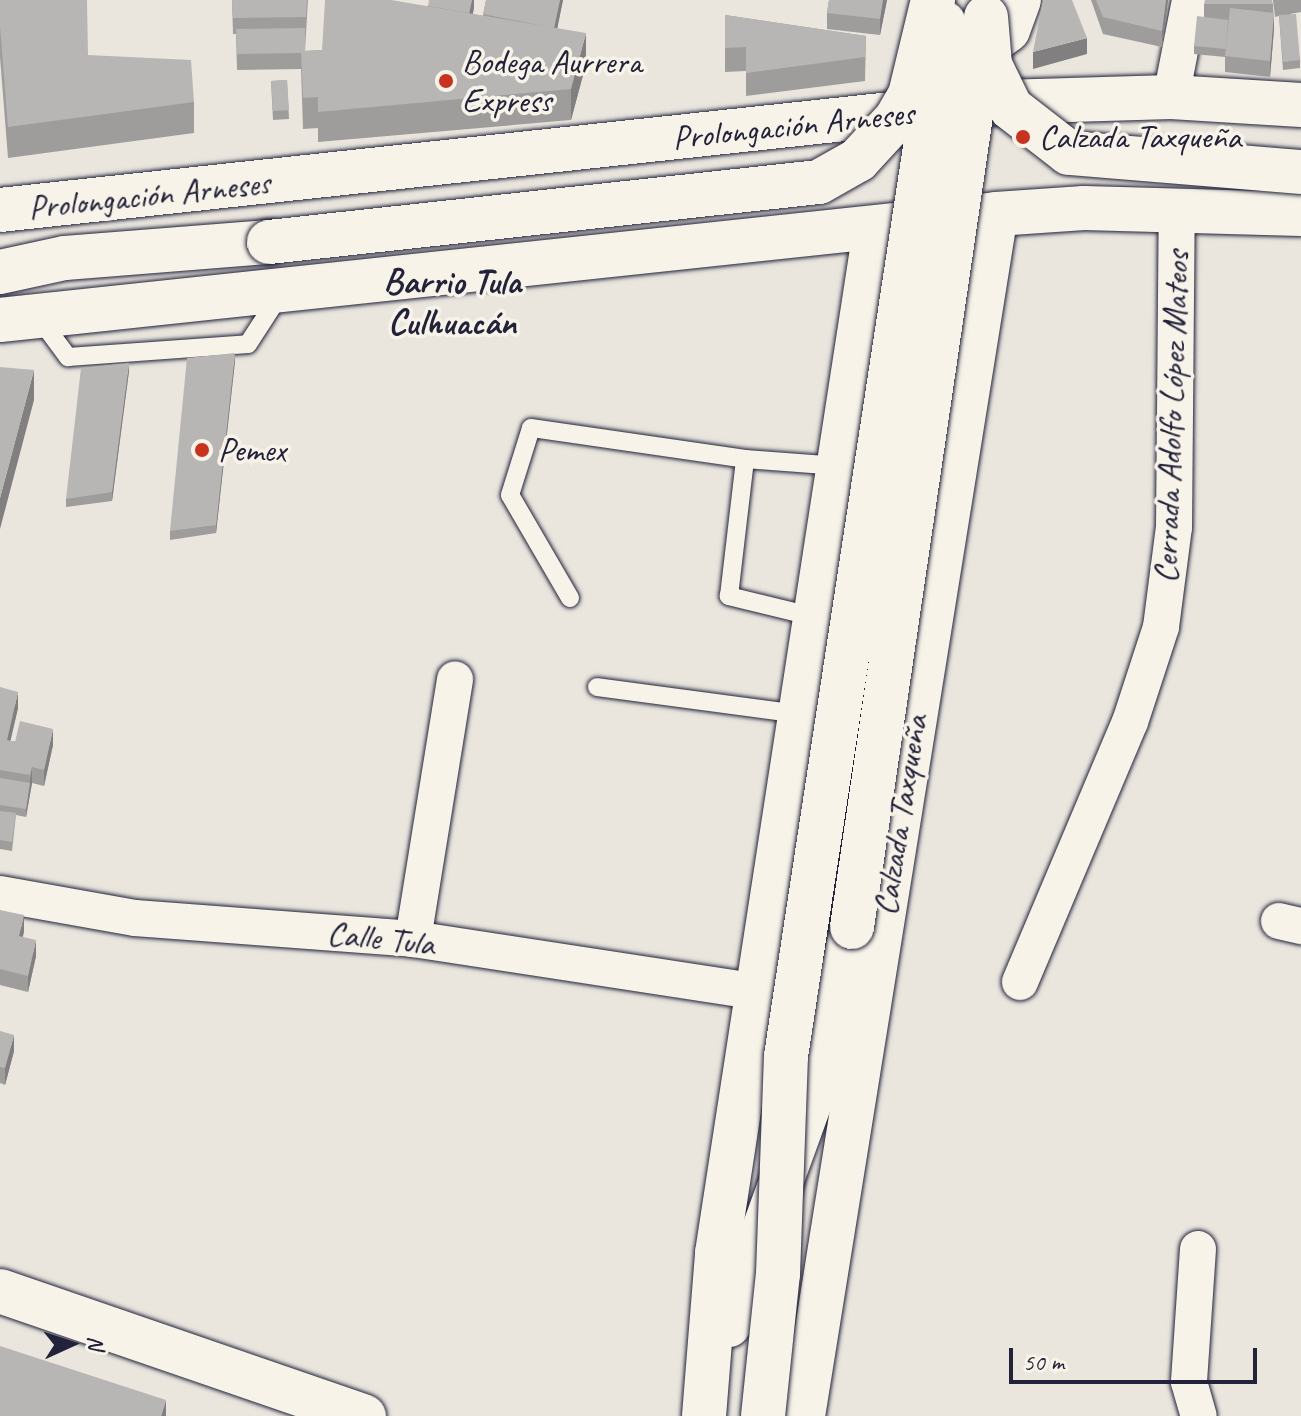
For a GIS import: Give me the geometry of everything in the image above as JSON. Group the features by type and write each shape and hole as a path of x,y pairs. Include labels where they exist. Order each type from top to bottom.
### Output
{"main road":[{"path":"893,115 916,0"},
{"path":"0,272 65,258 269,242 819,182 858,160 896,119 910,95 933,0"},
{"path":"985,4 1008,30 976,54 967,79 981,97 1003,102"},
{"path":"985,4 990,65 1011,108 1069,153 1301,172"},
{"path":"763,1416 778,1274 786,1056 985,4"},
{"name":"Calzada Taxqueña","path":"705,1410 748,1264 825,1061 852,927 985,4"},
{"name":"Prolongación Arneses","path":"0,210 1003,102 1171,97 1301,105"},
{"path":"20,319 875,230 996,214 1177,209 1301,214"},
{"name":"Calzada Taxqueña","path":"803,1416 996,214"},
{"name":"Calzada Taxqueña","path":"705,1410 717,1253 761,992 875,230"},
{"path":"853,371 877,333 920,321 949,334 971,376"},
{"path":"0,1291 364,1416"}],"street":[{"path":"1171,97 1190,0"},
{"name":"Cerrada Adolfo López Mateos","path":"1020,982 1130,722 1161,627 1174,527 1177,209"},
{"path":"413,939 455,679"},
{"name":"Calle Tula","path":"0,894 135,918 413,939 761,992"},
{"path":"1198,1249 1189,1382 1199,1416"}],"lane":[{"path":"570,598 510,495 531,428 745,459 839,466"},
{"path":"745,459 729,596 817,618"},
{"path":"597,687 803,715"}],"building":[{"path":"0,0 87,0 88,55 191,60 194,102 8,127"},
{"path":"232,0 307,0 306,17 233,18"},
{"name":"Bodega Aurrera Express","path":"325,0 391,0 586,33 571,89 318,112 318,97 303,98 301,51 322,50"},
{"path":"429,0 472,0 469,13 428,6"},
{"path":"486,0 560,0 554,28 483,14"},
{"path":"829,0 883,0 880,19 827,13"},
{"path":"1043,0 1072,0 1087,38 1033,52"},
{"path":"1096,0 1166,0 1162,31 1103,17"},
{"path":"1205,0 1272,0 1273,4 1204,4"},
{"path":"1230,8 1274,13 1270,61 1225,56"},
{"path":"1296,14 1300,60 1283,62 1279,15"},
{"path":"725,15 866,36 865,57 746,73 746,47 725,48"},
{"path":"1197,16 1228,20 1226,49 1194,46"},
{"path":"305,28 305,51 301,53 237,54 236,29"},
{"path":"287,80 289,110 273,111 271,81"},
{"name":"Pemex","path":"235,353 216,525 170,531 187,358"},
{"name":"Pemex","path":"129,363 112,492 66,499 81,368"},
{"path":"0,367 34,370 0,498"},
{"path":"0,687 18,692 7,740 15,742 20,721 53,729 44,770 32,767 30,775 0,770"},
{"path":"0,778 30,783 26,809 0,805"},
{"path":"0,811 16,813 12,842 0,840"},
{"path":"0,910 24,915 19,936 36,940 28,976 0,969"},
{"path":"0,1031 14,1035 5,1068 0,1067"},
{"path":"0,1346 166,1400 161,1416 0,1416"}],"place":[{"name":"Bodega Aurrera Express","path":"446,81"},
{"name":"Calzada Taxqueña","path":"1023,137"},
{"name":"Pemex","path":"202,450"}],"district":[{"name":"Barrio Tula Culhuacán","path":"452,302"}]}
